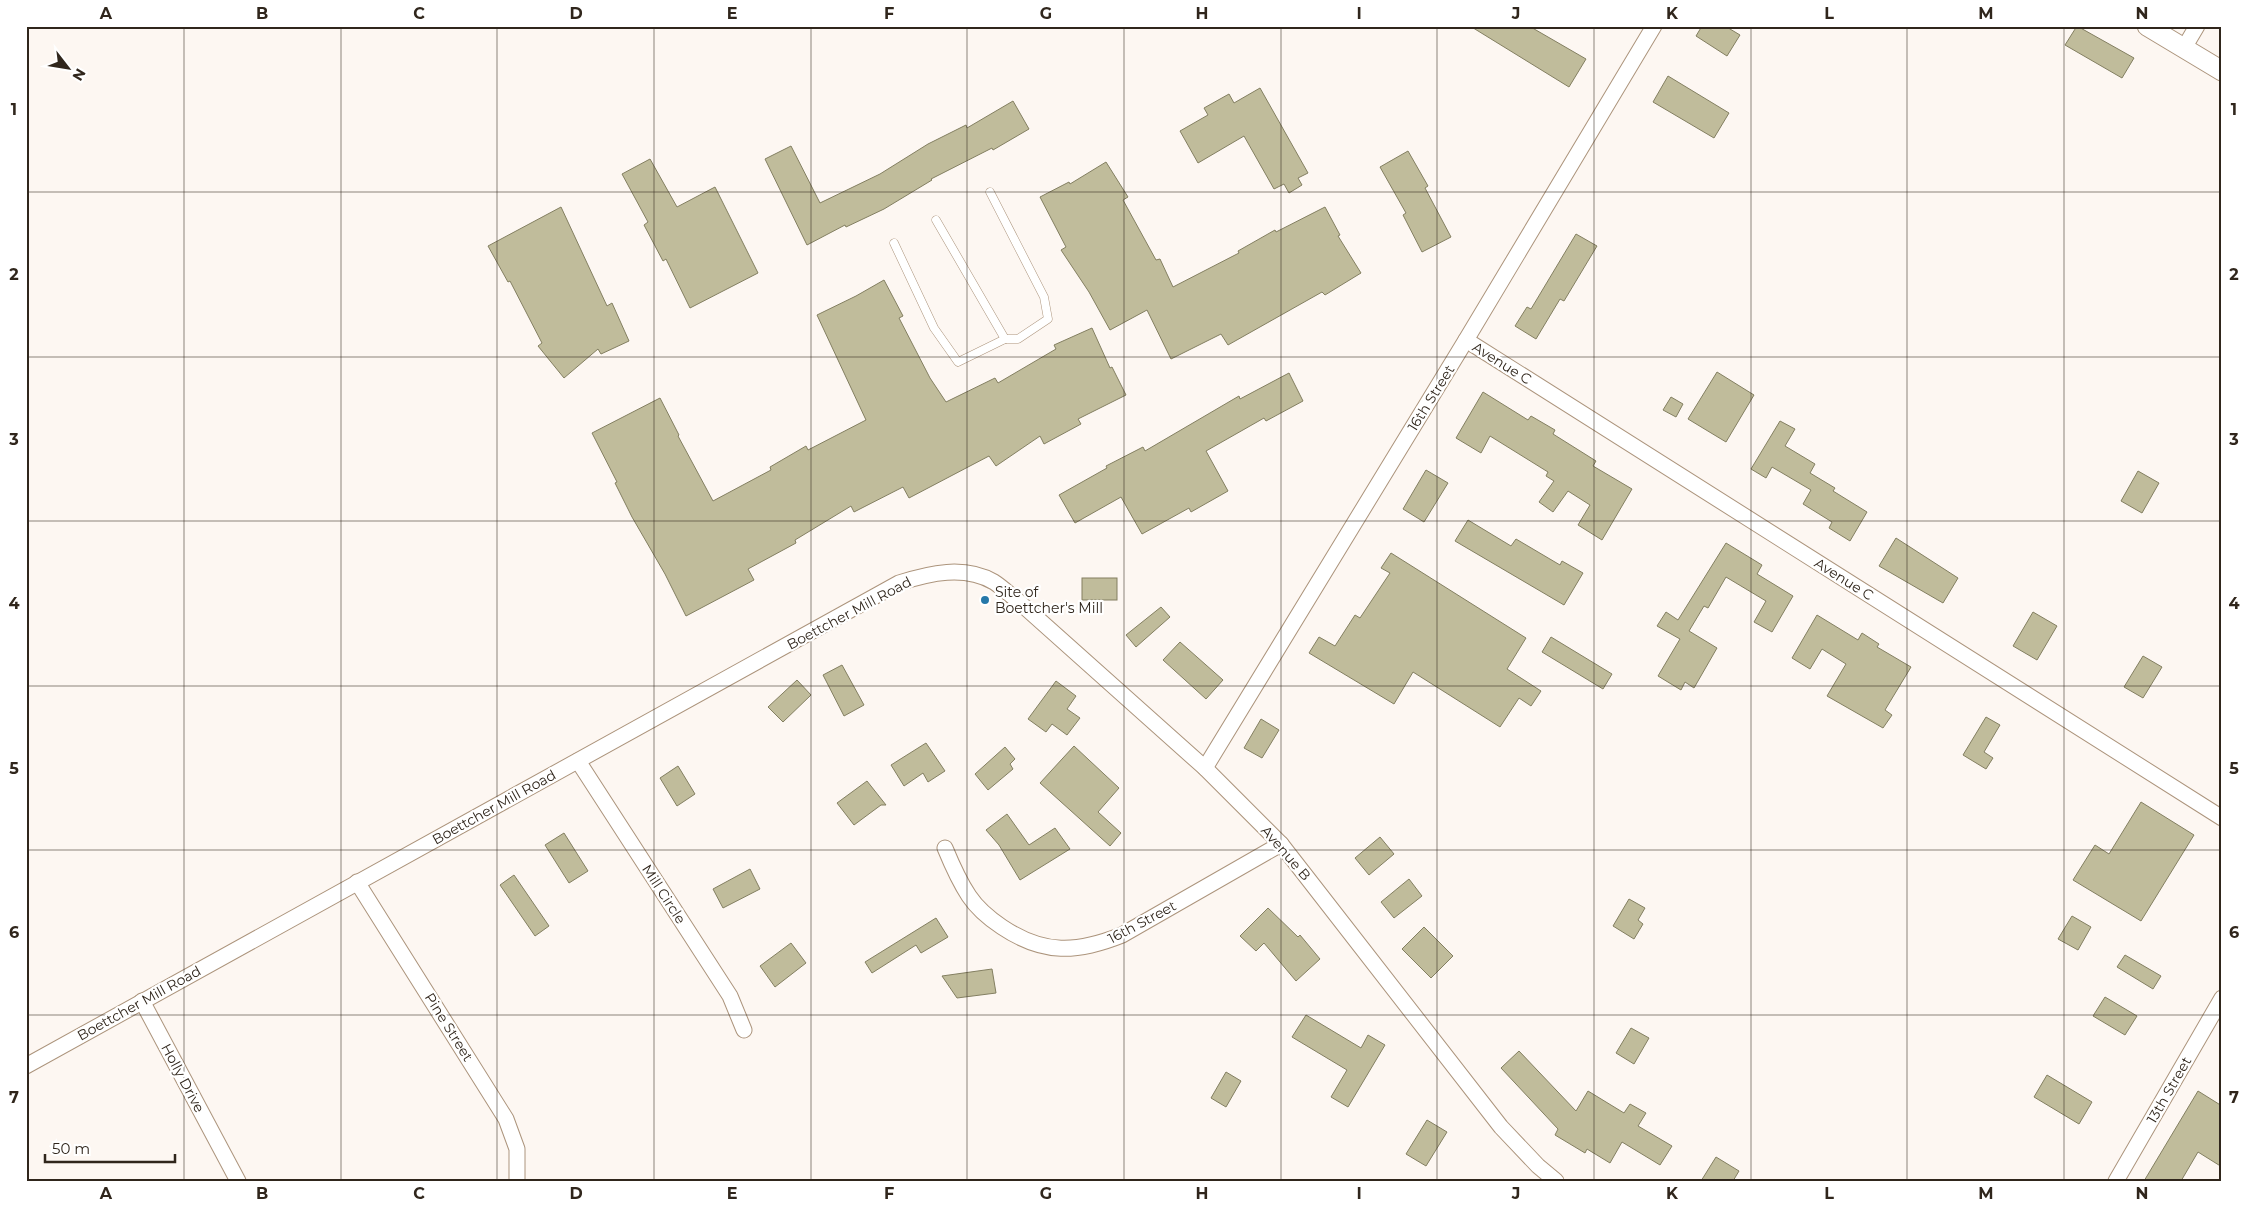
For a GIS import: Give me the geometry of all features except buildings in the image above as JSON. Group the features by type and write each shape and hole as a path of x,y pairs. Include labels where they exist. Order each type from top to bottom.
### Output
{"street":[{"name":"16th Street","path":"1205,768 1466,340 1654,26"},
{"path":"2147,26 2222,71"},
{"path":"2184,48 2197,26"},
{"name":"Avenue C","path":"1466,340 2222,818"},
{"name":"Boettcher Mill Road","path":"26,1066 900,583 925,575 944,572 968,572"},
{"name":"Avenue B","path":"968,572 993,582 1018,601 1205,768 1281,844 1501,1127 1538,1166 1556,1181"},
{"name":"Mill Circle","path":"578,761 730,996 744,1030"},
{"name":"16th Street","path":"945,848 957,876 970,898 991,920 1018,938 1043,947 1068,949 1095,945 1122,935 1281,844"},
{"name":"Pine Street","path":"357,882 506,1119 517,1149 517,1181"},
{"name":"13th Street","path":"2116,1181 2222,998"},
{"name":"Holly Drive","path":"142,1002 238,1181"}],"lane":[{"path":"894,243 934,328 958,362 1005,339 1018,339 1048,319 1044,297 990,192"},
{"path":"936,220 1005,339"}],"place":[{"name":"Site of Boettcher's Mill","path":"985,600"}]}
